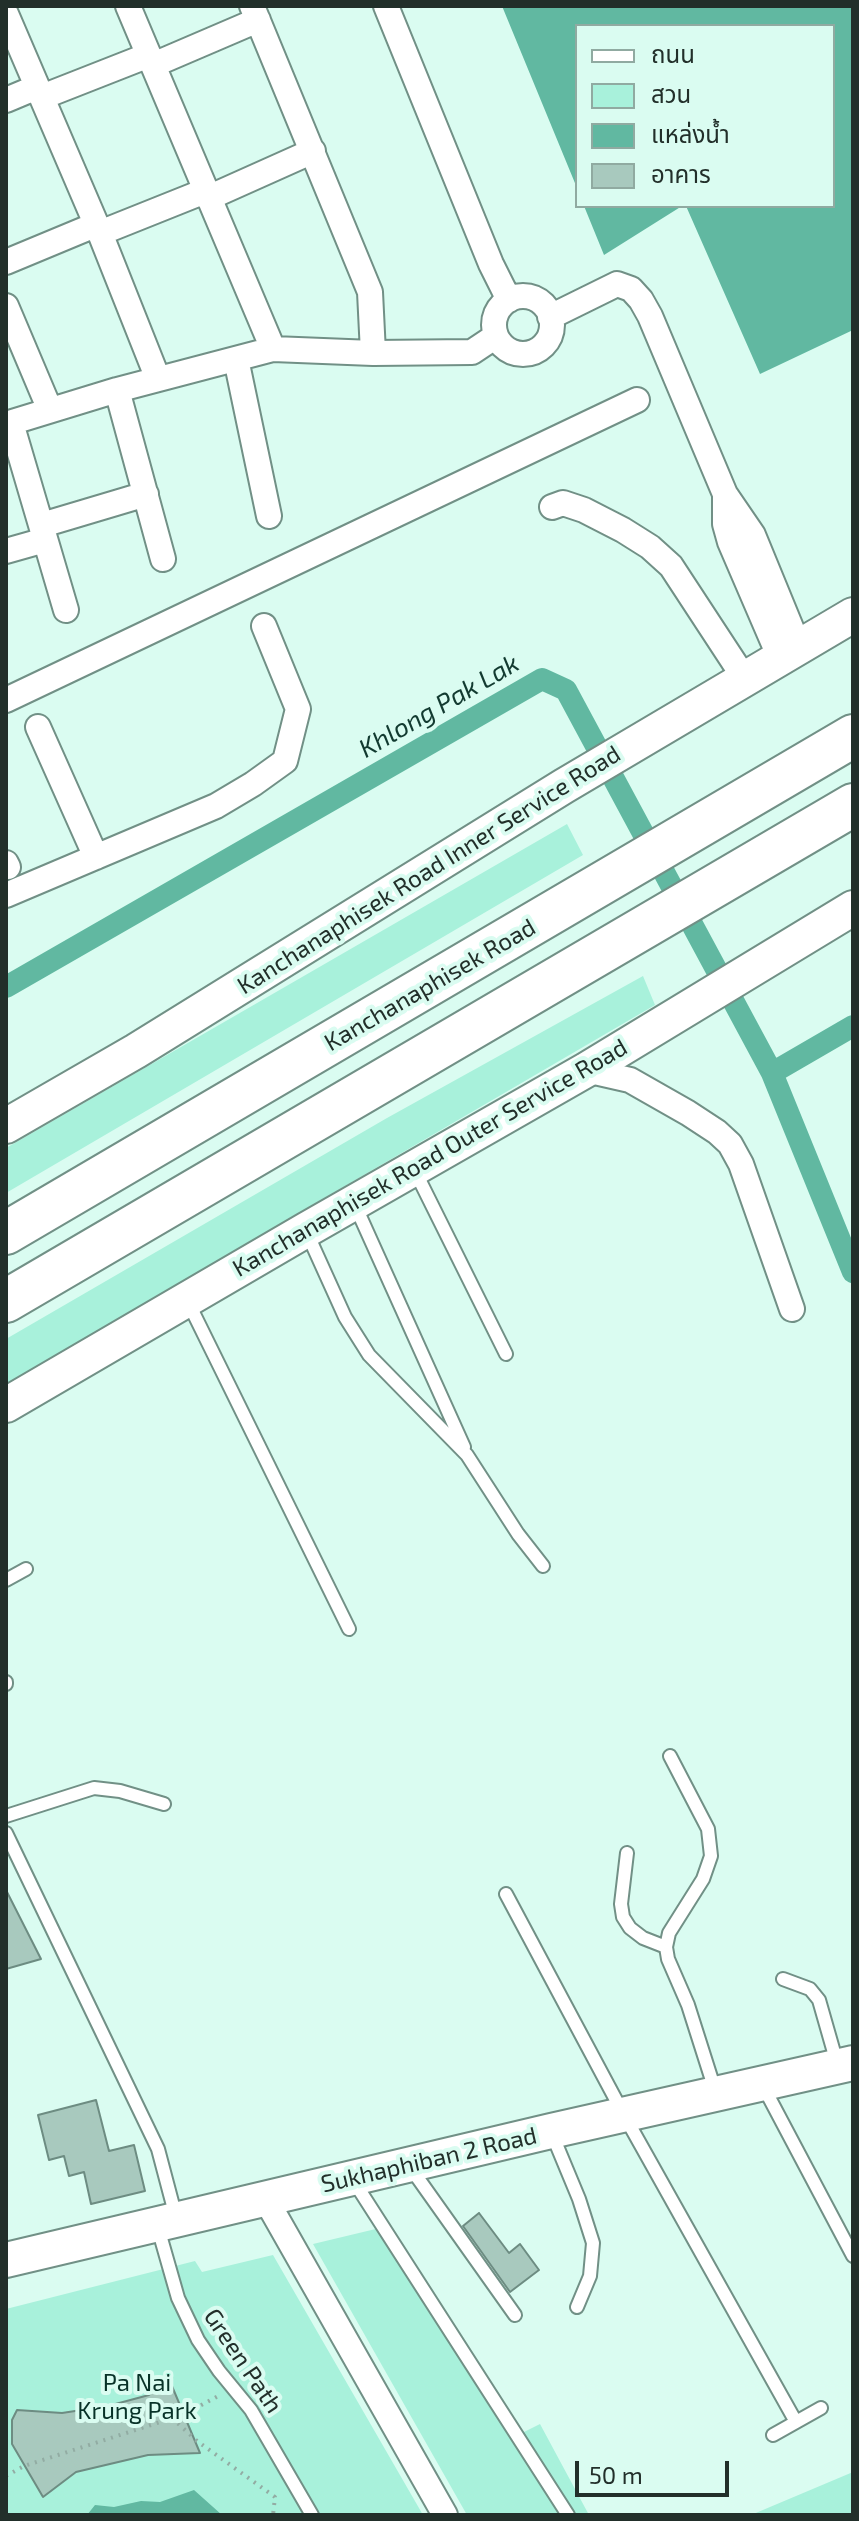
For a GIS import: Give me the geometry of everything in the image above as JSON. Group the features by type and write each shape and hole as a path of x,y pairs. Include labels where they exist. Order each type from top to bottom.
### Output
{"highway":[{"name":"Kanchanaphisek Road","path":"6,1233 853,736"},
{"path":"6,1301 853,805"}],"main road":[{"name":"Kanchanaphisek Road Inner Service Road","path":"6,1126 136,1051 564,786 853,615"},
{"name":"Kanchanaphisek Road Outer Service Road","path":"6,1405 586,1070 853,908"},
{"name":"Sukhaphiban 2 Road","path":"6,2260 846,2064"}],"street":[{"path":"128,6 273,349"},
{"path":"386,6 491,264 509,300"},
{"path":"6,100 151,60 255,13 370,292 373,353"},
{"path":"6,14 158,379"},
{"path":"6,262 206,194 313,151"},
{"path":"550,317 617,284 631,289 650,316 725,494 725,524 730,542 789,652"},
{"path":"522,296 536,299 547,309 550,336 542,347 530,354 516,354 504,347 496,336 494,322 499,309 509,300 522,296"},
{"path":"6,306 50,410"},
{"path":"66,610 8,424 117,390 273,349 373,353 472,352 496,336"},
{"path":"236,359 269,516"},
{"path":"117,390 163,559"},
{"path":"6,700 637,400"},
{"path":"6,551 43,533 146,494"},
{"path":"552,507 563,503 584,510 650,547 671,566 745,679"},
{"path":"6,895 216,806 285,761 298,709 264,626"},
{"path":"38,727 96,857"},
{"path":"586,1070 630,1080 698,1119 730,1144 741,1164 792,1309"},
{"path":"265,2198 445,2515"}],"lane":[{"path":"414,1168 506,1354"},
{"path":"354,1202 467,1455 518,1534 543,1566"},
{"path":"306,1230 345,1317 369,1355 467,1455"},
{"path":"187,1299 349,1629"},
{"path":"6,1580 26,1569"},
{"path":"670,1756 708,1829 711,1856 703,1879 669,1933 666,1947 716,2094"},
{"path":"6,1816 94,1788 120,1791 164,1804"},
{"name":"Green Path","path":"6,1833 158,2149 178,2298 198,2340 251,2410 312,2515"},
{"path":"627,1853 621,1904 623,1917 630,1928 643,1938 666,1947"},
{"path":"506,1894 624,2115 796,2422"},
{"path":"783,1979 810,1989 819,2000 846,2064"},
{"path":"762,2083 853,2256"},
{"path":"551,2131 593,2243 590,2276 577,2307"},
{"path":"408,2165 515,2315"},
{"path":"351,2178 568,2515"},
{"path":"773,2435 821,2408"}],"path":[{"path":"6,2476 24,2466 172,2418 203,2405 232,2387"},
{"path":"172,2418 197,2441 275,2497 273,2515"}],"green space":[{"path":"567,824 583,855 6,1193 6,1148"},
{"path":"643,976 655,1005 6,1384 6,1339 387,1118"},
{"path":"384,2227 522,2433 540,2424 589,2515 467,2515 313,2244"},
{"name":"Pa Nai Krung Park","path":"273,2255 423,2515 6,2515 6,2309 195,2261 202,2272"},
{"path":"853,2472 853,2515 751,2515"}],"water":[{"path":"502,6 853,6 853,330 760,374 687,208 835,208 835,24 575,24 575,183"},
{"path":"585,208 679,208 604,255"},
{"path":"194,2490 222,2515 87,2515 95,2505 114,2507 141,2501 160,2502"}],"building":[{"path":"6,1890 41,1959 6,1969"},
{"path":"96,2100 109,2151 134,2145 145,2191 91,2204 84,2172 69,2176 64,2156 49,2160 38,2115"},
{"path":"479,2213 509,2253 520,2244 539,2270 510,2292 463,2226"},
{"path":"169,2379 200,2453 148,2455 76,2472 43,2497 12,2444 12,2420 17,2410 62,2413 108,2406 149,2395"}],"waterway":[{"name":"Khlong Pak Lak","path":"6,987 542,679 566,690 772,1073 853,1272"},
{"name":"Khlong Pak Lak","path":"772,1073 853,1026"}]}
